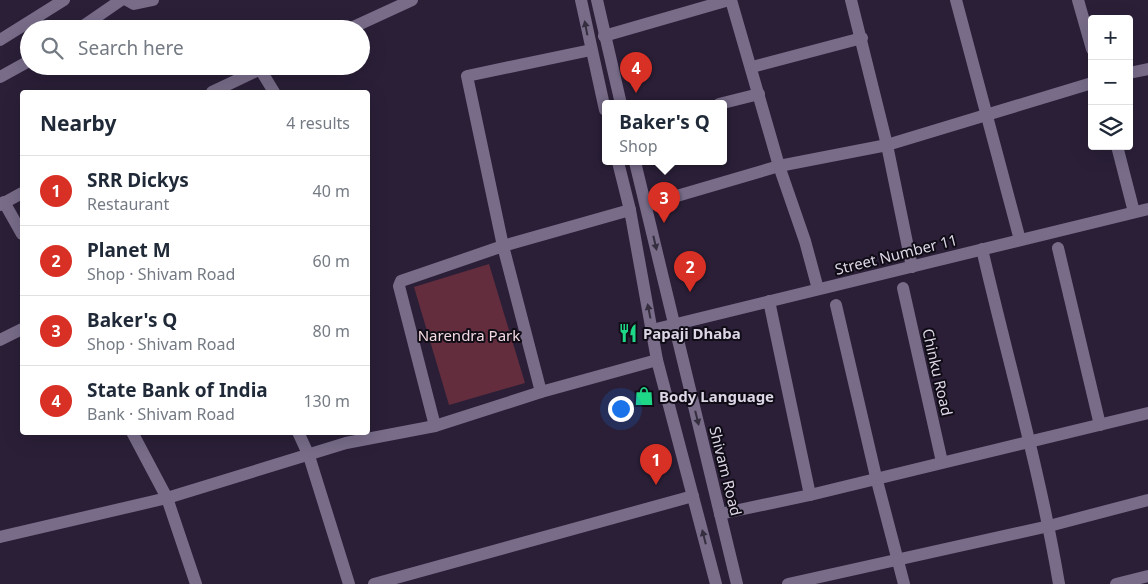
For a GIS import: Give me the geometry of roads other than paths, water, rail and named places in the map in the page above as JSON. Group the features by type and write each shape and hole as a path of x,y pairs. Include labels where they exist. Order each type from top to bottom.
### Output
{"street":[{"path":"32,20 64,0"},
{"path":"92,20 121,0"},
{"path":"127,0 134,4 153,0"},
{"path":"369,20 412,0"},
{"path":"581,0 603,100"},
{"path":"596,0 620,100"},
{"path":"604,36 730,0 752,67 779,166 806,241 818,290"},
{"path":"851,0 862,38 887,145 912,267"},
{"path":"956,0 1020,240"},
{"path":"1078,0 1088,35"},
{"path":"0,40 20,28"},
{"path":"752,67 862,38"},
{"path":"541,392 503,246 466,76 591,50"},
{"path":"0,78 20,66"},
{"path":"1133,72 1148,69"},
{"path":"216,90 248,75"},
{"path":"266,75 273,90"},
{"path":"646,205 779,166 887,145 1088,84"},
{"path":"727,102 759,94"},
{"path":"1118,150 1134,212"},
{"path":"619,165 630,210 656,360 716,584"},
{"name":"Shivam Road","path":"636,165 737,584"},
{"path":"20,194 2,204 20,231"},
{"name":"Street Number 11","path":"652,330 1148,209"},
{"path":"435,426 400,283 403,279 503,246 630,210"},
{"path":"1058,248 1100,425"},
{"path":"982,249 1030,443 1049,526 1059,584"},
{"name":"Chinku Road","path":"903,288 942,462"},
{"path":"769,301 810,495"},
{"path":"836,305 876,478 904,584"},
{"path":"0,340 20,330"},
{"path":"370,435 435,426 541,392 656,360"},
{"path":"720,514 810,495 1148,413"},
{"path":"134,435 167,498 196,584"},
{"path":"299,435 309,456 348,584"},
{"path":"0,537 167,498 309,456 345,438 368,435"},
{"path":"374,584 693,496"},
{"path":"788,584 1049,526 1148,500"},
{"path":"1116,584 1131,582 1148,576"}],"place":[{"name":"State Bank of India","path":"636,93"},
{"name":"Baker's Q","path":"664,223"},
{"name":"Planet M","path":"690,292"},
{"name":"Papaji Dhaba","path":"628,333"},
{"name":"Body Language","path":"644,396"},
{"name":"SRR Dickys","path":"656,485"}],"park label":[{"name":"Narendra Park","path":"469,335"}]}
